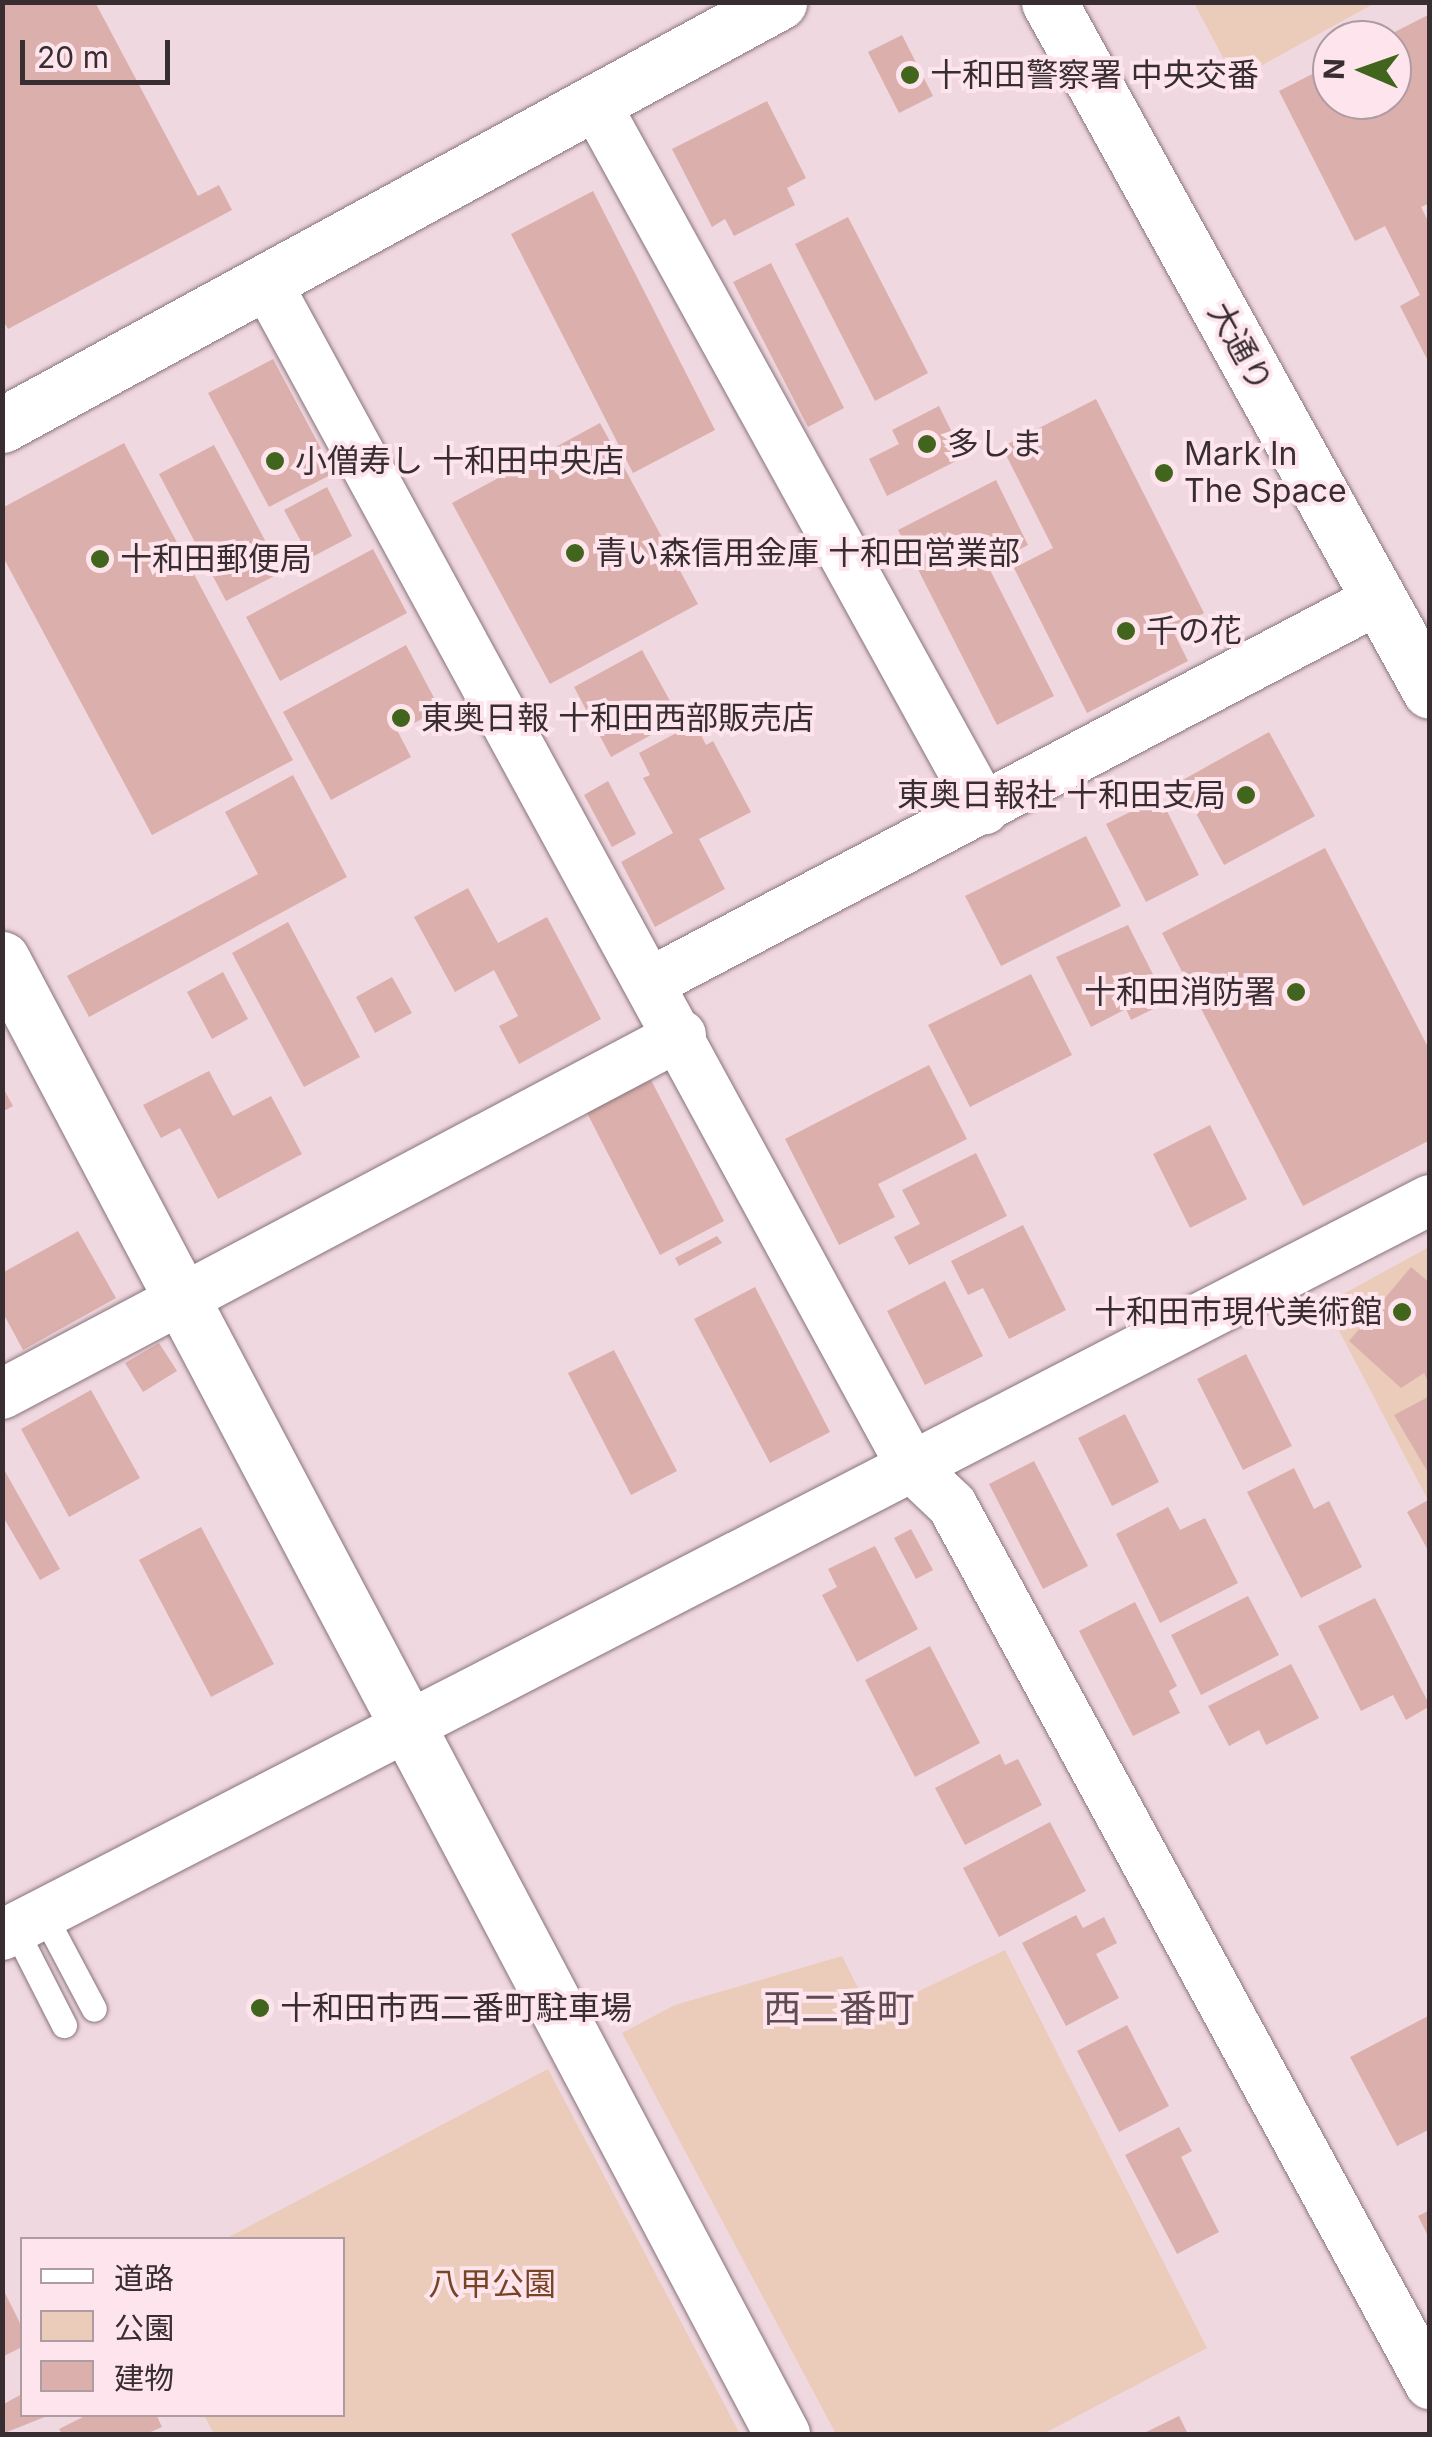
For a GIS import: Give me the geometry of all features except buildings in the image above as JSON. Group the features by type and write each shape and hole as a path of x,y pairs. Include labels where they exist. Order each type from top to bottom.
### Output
{"street":[{"path":"2,425 265,280 597,107 779,2"},
{"name":"大通り","path":"1049,2 1430,691"},
{"path":"597,107 984,808"},
{"path":"265,280 681,1035 912,1467 952,1505 1430,2384"},
{"path":"651,982 1380,599"},
{"path":"2,959 406,1733 782,2434"},
{"path":"2,1394 681,1035"},
{"path":"20,1926 406,1733 1430,1200"}],"lane":[{"path":"20,1926 94,2009"},
{"path":"20,1926 64,2025"}],"green space":[{"path":"1194,3 1375,3 1344,20 1312,20 1312,38 1235,80"},
{"path":"1429,1247 1429,1502 1325,1304"},
{"path":"1005,1950 1207,2348 1043,2434 836,2434 622,2033 675,2005 842,1956 871,2014"},
{"name":"八甲公園","path":"548,2069 740,2434 214,2434 205,2417 345,2417 345,2237 229,2237"}],"place":[{"name":"十和田警察署 中央交番","path":"910,75"},
{"name":"多しま","path":"927,444"},
{"name":"小僧寿し 十和田中央店","path":"275,461"},
{"name":"Mark In The Space","path":"1164,473"},
{"name":"青い森信用金庫 十和田営業部","path":"575,553"},
{"name":"十和田郵便局","path":"100,559"},
{"name":"千の花","path":"1126,631"},
{"name":"東奥日報 十和田西部販売店","path":"401,718"},
{"name":"東奥日報社 十和田支局","path":"1246,795"},
{"name":"十和田消防署","path":"1296,992"},
{"name":"十和田市現代美術館","path":"1402,1312"},
{"name":"十和田市西二番町駐車場","path":"260,2008"}],"district":[{"name":"西二番町","path":"839,2009"}]}
